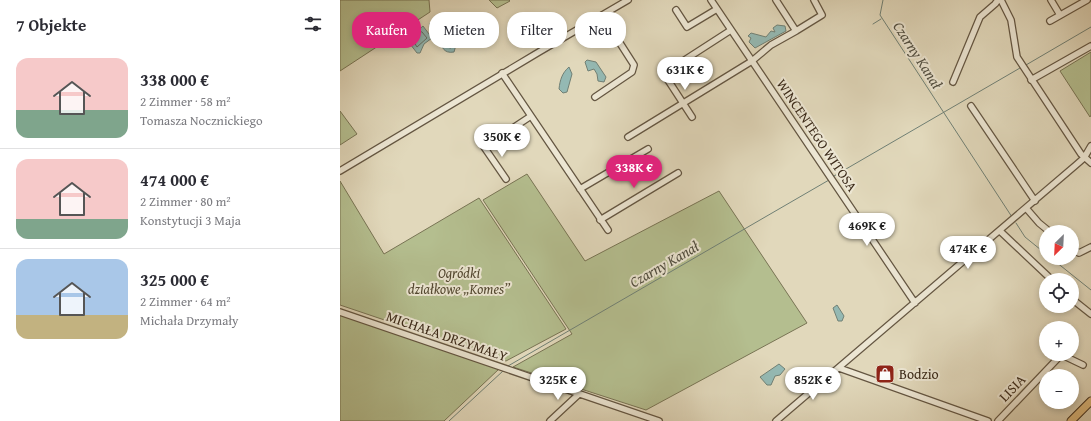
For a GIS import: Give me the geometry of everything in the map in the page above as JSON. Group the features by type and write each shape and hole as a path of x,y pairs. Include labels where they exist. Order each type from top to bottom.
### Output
{"main road":[{"path":"1071,421 1091,401"}],"street":[{"path":"607,12 628,0"},
{"name":"WINCENTEGO WITOSA","path":"711,0 915,303"},
{"path":"776,0 796,31"},
{"path":"628,137 752,61 771,45 822,15 814,0"},
{"path":"952,82 980,17 998,0"},
{"path":"1001,0 1011,20 1017,57 1084,158 1091,163"},
{"path":"1051,0 1060,15"},
{"path":"1050,21 1087,0"},
{"path":"676,10 687,27 717,9"},
{"path":"692,117 666,77 666,72 731,30"},
{"path":"340,172 502,73 575,31"},
{"path":"1031,80 1091,46"},
{"path":"595,97 632,72 634,65 623,48"},
{"path":"502,73 608,230"},
{"path":"972,106 1035,201"},
{"path":"506,179 484,147 531,116"},
{"path":"776,421 1035,201 1084,158 1091,146"},
{"path":"580,189 648,149"},
{"path":"600,220 678,173"},
{"path":"1026,208 1041,225"},
{"path":"1000,231 1045,273"},
{"path":"1079,253 1091,247"},
{"path":"1079,305 1091,314"},
{"name":"MICHAŁA DRZYMAŁY","path":"340,312 659,421"},
{"name":"LISIA","path":"998,421 1054,361"},
{"path":"1075,361 1083,365"},
{"path":"839,368 988,421"},
{"path":"550,421 579,394"}],"green space":[{"path":"340,0 429,0 430,12 421,18 421,12 352,12 352,48 375,48 340,71"},
{"path":"489,0 509,0 510,1 497,8"},
{"path":"1091,52 1091,115 1090,117 1060,71"},
{"path":"340,111 357,134 340,145"},
{"path":"527,174 585,261 719,191 807,323 646,410 513,367 572,334 483,200"},
{"name":"Ogródki działkowe „Komes”","path":"340,181 384,254 479,198 566,329 506,361 340,305"},
{"path":"340,315 499,369 444,421 340,421"}],"water":[{"path":"777,25 785,26 786,31 755,48 749,42 751,38 748,36 751,33 766,37 771,31 775,32 773,28"},
{"path":"423,26 429,34 429,40 424,44 420,53 417,53 413,48 421,48 421,28"},
{"path":"443,48 455,48 454,52 445,51"},
{"path":"587,60 596,62 606,77 604,82 598,81 597,74 594,69 588,71 585,62"},
{"path":"569,67 572,74 567,92 563,93 559,89 560,83 563,74"},
{"path":"837,305 844,316 842,321 838,321 833,308"},
{"path":"779,364 785,369 780,375 775,376 771,385 767,385 760,377"}],"waterway":[{"name":"Czarny Kanał","path":"883,0 880,15 1012,217"},
{"path":"873,24 881,19"},
{"path":"1026,65 1091,27"},
{"name":"Czarny Kanał","path":"834,176 1020,68"},
{"name":"Czarny Kanał","path":"508,366 829,180"},
{"path":"1016,223 1025,237 1039,248"},
{"path":"1060,265 1091,290"},
{"name":"Czarny Kanał","path":"449,421 503,371"}],"place":[{"name":"Bodzio","path":"885,374"}]}
